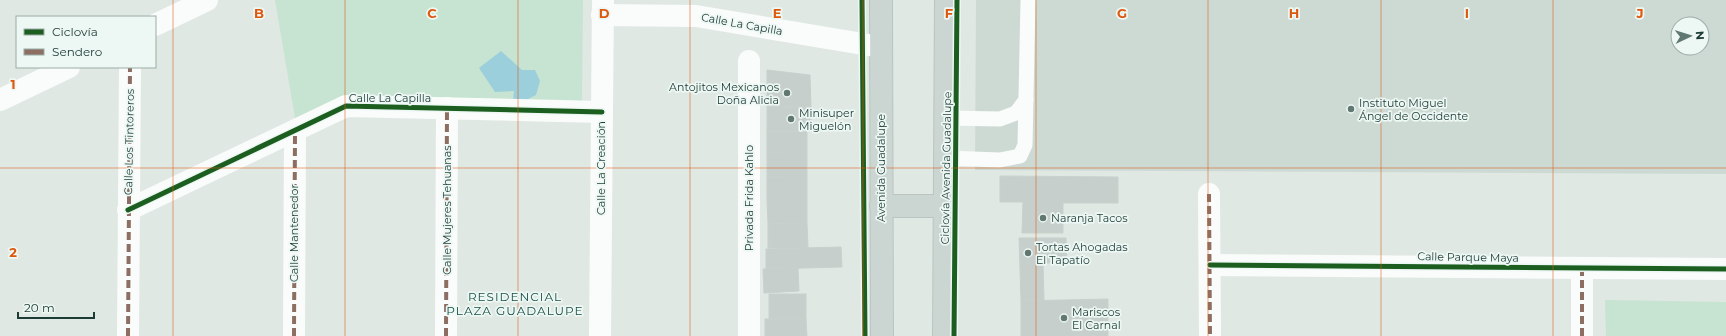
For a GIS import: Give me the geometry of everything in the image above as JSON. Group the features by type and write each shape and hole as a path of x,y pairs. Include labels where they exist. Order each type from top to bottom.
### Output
{"main road":[{"name":"Avenida Guadalupe","path":"881,0 882,336"},
{"path":"944,336 946,0"},
{"path":"881,206 944,206"}],"street":[{"path":"156,25 207,0"},
{"name":"Calle La Capilla","path":"603,8 696,16 881,47"},
{"name":"Calle La Creación","path":"600,336 603,8"},
{"name":"Privada Frida Kahlo","path":"748,336 749,61"},
{"path":"0,100 67,68"},
{"name":"Calle Los Tintoreros","path":"128,336 130,68"},
{"name":"Calle La Capilla","path":"128,210 346,106 602,112"},
{"name":"Calle Mujeres Tehuanas","path":"446,336 447,108"},
{"name":"Calle Mantenedor","path":"294,336 295,131"},
{"path":"1209,194 1210,336"},
{"name":"Calle Parque Maya","path":"1210,265 1726,269"},
{"path":"1582,268 1582,336"}],"lane":[{"path":"944,158 1000,160 1020,156 1026,145 1028,0"},
{"path":"945,118 1000,119 1016,113 1026,100"}],"shaded area":[{"name":"Instituto Miguel Ángel de Occidente","path":"976,0 1726,0 1726,174 975,170"}],"green space":[{"path":"275,0 583,0 582,101 375,101 296,124"},
{"path":"1605,300 1726,302 1726,336 1606,336"}],"water":[{"path":"501,51 522,70 535,70 540,81 536,95 524,101 513,101 514,91 495,92 479,68"}],"building":[{"path":"767,70 810,75 811,107 767,107"},
{"path":"767,107 811,107 811,131 767,131"},
{"path":"767,131 807,132 807,153 767,154"},
{"path":"807,153 807,176 767,177 767,154"},
{"path":"807,176 807,200 767,200 767,177"},
{"name":"Naranja Tacos","path":"1000,176 1118,177 1118,203 1063,203 1063,233 1022,233 1023,202 1000,202"},
{"path":"767,200 807,200 807,223 768,224"},
{"path":"807,223 808,248 768,248 768,224"},
{"path":"1019,238 1066,238 1067,263 1043,263 1044,300 1021,301"},
{"path":"841,247 842,267 766,269 766,249"},
{"path":"798,268 799,291 764,293 763,269"},
{"path":"769,294 806,294 806,319 769,319"},
{"name":"Mariscos El Carnal","path":"1108,299 1108,336 1021,336 1021,301"},
{"path":"765,319 806,319 807,336 765,336"}],"marked path":[{"path":"128,336 130,68"},
{"path":"446,336 447,108"},
{"path":"294,336 295,131"},
{"path":"1209,194 1210,336"},
{"path":"1582,268 1582,336"}],"cycle path":[{"path":"862,0 865,336"},
{"name":"Ciclovía Avenida Guadalupe","path":"954,336 957,0"},
{"path":"128,210 346,106 602,112"},
{"path":"1210,265 1726,269"}],"place":[{"name":"Antojitos Mexicanos Doña Alicia","path":"787,93"},
{"name":"Instituto Miguel Ángel de Occidente","path":"1351,109"},
{"name":"Minisuper Miguelón","path":"791,119"},
{"name":"Naranja Tacos","path":"1043,218"},
{"name":"Tortas Ahogadas El Tapatío","path":"1028,253"},
{"name":"Mariscos El Carnal","path":"1064,318"}],"district":[{"name":"RESIDENCIAL PLAZA GUADALUPE","path":"515,304"}]}
